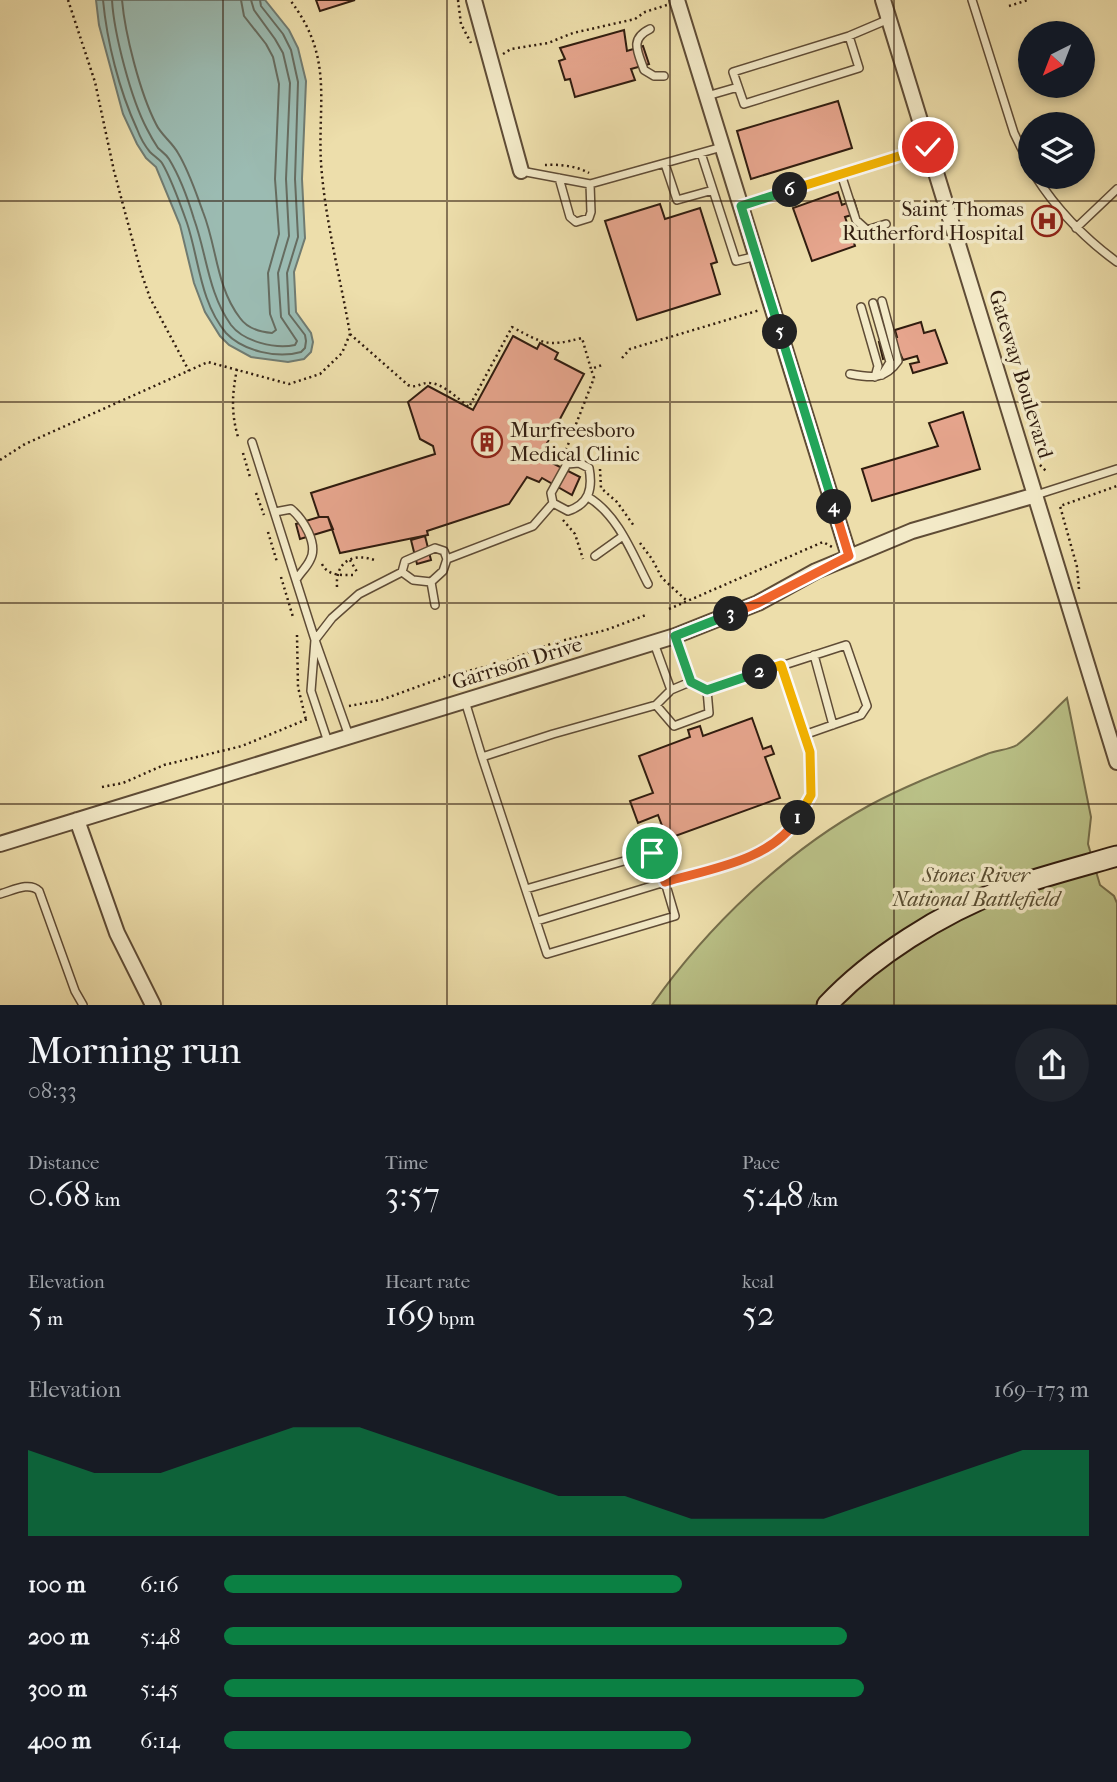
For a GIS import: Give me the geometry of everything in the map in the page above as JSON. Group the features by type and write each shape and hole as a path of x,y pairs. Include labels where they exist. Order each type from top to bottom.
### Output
{"main road":[{"path":"827,1005 879,959 942,920 1002,891 1117,856"}],"street":[{"path":"474,0 521,171"},
{"name":"Gateway Boulevard","path":"883,0 1117,762"},
{"path":"673,2 707,96 849,556"},
{"name":"Garrison Drive","path":"0,844 675,636 758,603 849,556 912,531 1036,495"},
{"path":"77,820 117,933 153,1005"}],"lane":[{"path":"972,0 1008,116 1018,139"},
{"path":"849,36 859,68 744,104 733,72 849,36 889,19"},
{"path":"650,29 640,33 636,44 644,70 654,76 664,76"},
{"path":"707,96 738,87"},
{"path":"521,171 591,181 723,147"},
{"path":"741,206 928,147"},
{"path":"701,153 736,261 757,256"},
{"path":"664,164 677,200 713,190"},
{"path":"841,174 860,226 867,230 886,224"},
{"path":"559,178 570,217 576,222 589,218 591,181"},
{"path":"1044,189 1076,228 1117,262"},
{"path":"1076,228 1117,190"},
{"path":"850,374 878,376 891,372 898,361 882,300"},
{"path":"873,303 890,362 878,376"},
{"path":"861,307 878,366 878,376"},
{"path":"252,442 315,640 349,736"},
{"path":"579,463 589,468 592,482 589,497 579,507 569,511 553,503 551,493 567,464 579,463"},
{"path":"1036,495 1117,469"},
{"path":"589,497 598,503 623,536 648,583"},
{"path":"447,559 533,526 553,503"},
{"path":"275,512 291,509 302,518 312,547 312,558 296,580"},
{"path":"594,556 623,536"},
{"path":"328,743 311,691 315,640 332,618 359,594 402,572 405,561 435,548 444,551 447,559 443,571 431,582 412,580 402,572"},
{"path":"431,582 435,605"},
{"path":"675,636 691,682 707,690 846,645 867,706 861,715 804,735"},
{"path":"654,642 671,690"},
{"path":"814,655 834,725"},
{"path":"537,921 748,857 773,845 795,823 811,795 810,752 781,665"},
{"path":"482,757 656,705 671,690 691,682"},
{"path":"656,705 674,726 709,713 707,690"},
{"path":"465,701 547,954 675,916 665,882 652,853 526,889"},
{"path":"0,894 29,886 39,891 75,991 83,1005"}],"path":[{"path":"68,0 95,82 114,171 141,272 150,298 189,371"},
{"path":"0,460 25,444 208,362 289,384 320,374 342,353 350,334 321,174 323,91 316,46 290,0"},
{"path":"458,0 461,24 473,47"},
{"path":"1009,6 1028,0"},
{"path":"498,47 500,56 511,49 548,43 573,33 635,19 645,12 673,2"},
{"path":"537,164 581,169 591,181"},
{"path":"622,358 631,349 763,309"},
{"path":"350,334 408,385 413,387 430,383 441,386 469,407 512,327 547,344 582,338 593,378 562,458"},
{"path":"591,369 602,365"},
{"path":"237,369 231,398 238,437"},
{"path":"243,453 250,477"},
{"path":"598,465 601,488 617,502 634,526"},
{"path":"1080,598 1077,567 1059,506 1117,486"},
{"path":"256,493 264,515"},
{"path":"558,515 575,534 583,559"},
{"path":"268,532 277,562"},
{"path":"669,609 823,542 849,556"},
{"path":"640,544 662,578 686,600"},
{"path":"337,587 337,575 349,559 359,556 377,561"},
{"path":"322,565 327,571 337,575 355,573 349,559"},
{"path":"281,577 293,617"},
{"path":"346,707 381,700 447,676 502,663 553,643 606,630 646,615"},
{"path":"102,787 123,783 164,765 243,746 308,719 298,687 297,635"}],"green space":[{"name":"Stones River National Battlefield","path":"1067,698 1091,817 1088,844 1100,885 1114,896 1117,903 1117,1005 652,1005 697,947 723,920 750,893 808,845 870,805 898,791 987,754 1017,745"}],"water":[{"path":"96,0 265,0 289,30 298,48 306,81 302,179 305,238 294,272 296,312 311,333 313,342 311,352 304,359 288,362 251,357 229,345 205,312 194,283 180,225 156,167 137,144 123,114 99,25"}],"building":[{"path":"316,0 355,0 320,11"},
{"path":"624,30 627,51 643,46 649,64 631,69 635,80 575,97 570,79 565,80 559,61 565,59 560,48"},
{"path":"838,101 852,148 751,179 737,131"},
{"path":"838,192 842,205 854,200 858,213 845,217 855,246 812,261 793,208"},
{"path":"660,204 665,219 700,208 717,262 711,264 720,294 637,320 605,221"},
{"path":"921,322 924,333 935,330 947,363 913,373 910,364 919,362 917,356 903,360 900,353 883,359 879,342 897,337 895,330"},
{"name":"Murfreesboro Medical Clinic","path":"513,336 537,349 540,343 558,353 555,359 584,374 545,447 549,450 546,454 552,463 580,477 572,495 542,478 539,482 527,477 509,504 427,531 428,535 340,553 328,517 319,517 311,493 435,454 433,446 420,439 408,402 428,386 473,410"},
{"path":"963,412 980,469 872,501 862,469 938,446 929,423"},
{"path":"328,517 333,529 300,539 296,524"},
{"path":"425,536 431,560 417,564 411,540"},
{"path":"752,718 763,749 771,746 774,754 765,757 780,798 667,839 658,815 638,823 630,801 653,793 639,756 690,737 688,730 700,726 703,736"}],"place":[{"name":"Saint Thomas Rutherford Hospital","path":"1047,221"},
{"name":"Murfreesboro Medical Clinic","path":"487,442"}],"route":[{"path":"652,853 665,882 748,857 773,845 795,823 811,795 810,752 781,665 707,690 691,682 675,636 758,603 849,556 741,206 928,147"}]}
